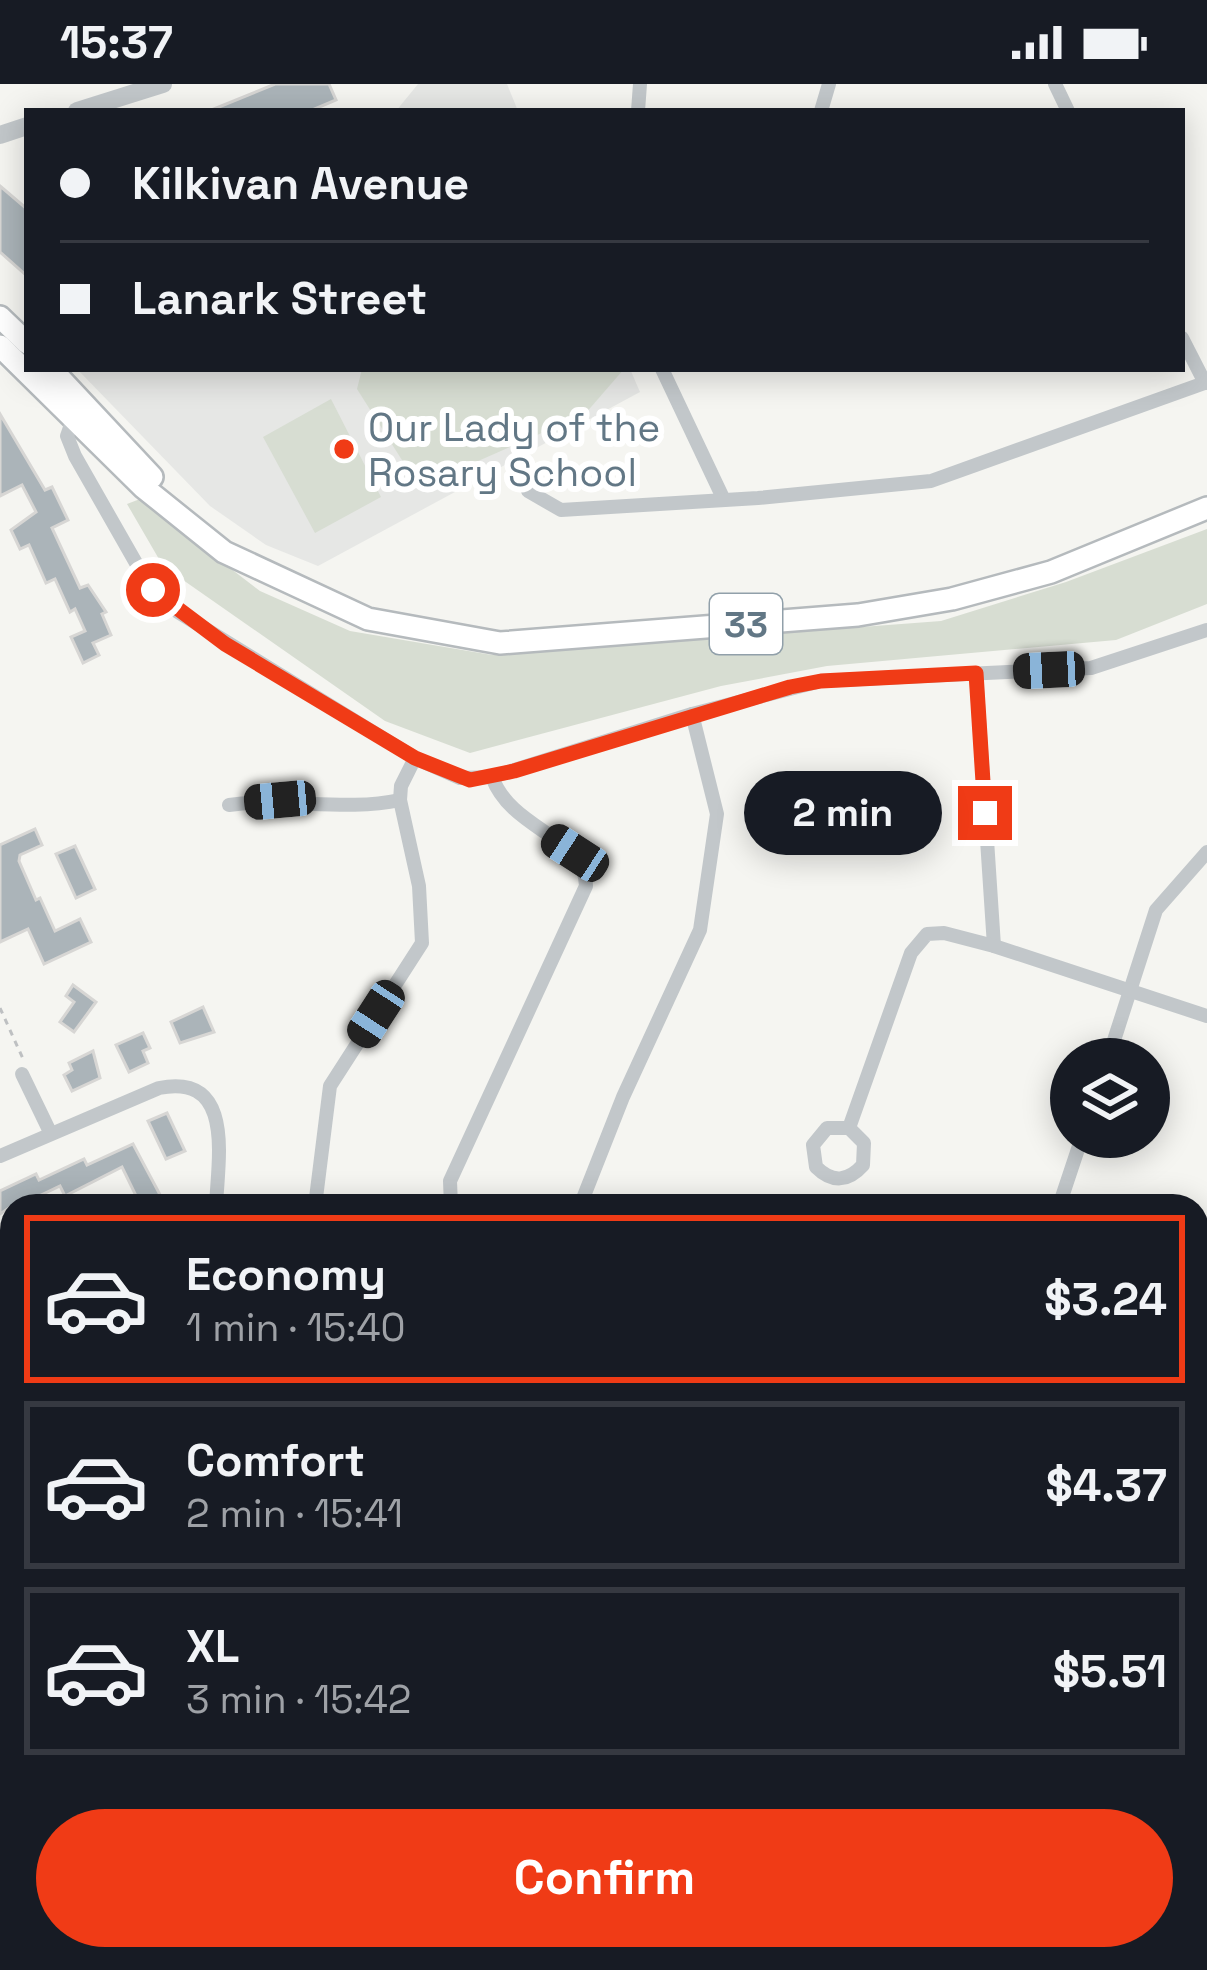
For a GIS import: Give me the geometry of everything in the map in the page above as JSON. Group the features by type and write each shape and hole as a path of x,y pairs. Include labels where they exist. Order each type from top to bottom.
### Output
{"main road":[{"path":"0,317 24,341"},
{"name":"33","path":"0,346 24,366"},
{"name":"33","path":"31,372 158,484 279,578 368,620 500,643 857,614 952,599 1051,572 1207,508"},
{"name":"33","path":"53,372 79,412"}],"street":[{"path":"87,108 163,84"},
{"path":"528,491 562,510 931,481 1206,383 1185,344"},
{"path":"663,372 724,500"},
{"path":"79,412 67,436 75,456 153,590 225,644 415,758 460,778 492,777 692,714 821,681 1114,664 1207,630"},
{"path":"976,673 994,946"},
{"path":"585,1194 700,929 718,814 692,714"},
{"path":"316,1194 330,1086 422,943 419,886 400,800 401,786 415,758"},
{"path":"451,1194 450,1181 586,886 585,871 575,853 518,817 503,803 492,777"},
{"path":"229,805 400,800"},
{"path":"1115,1038 1156,910 1207,852"},
{"path":"849,1128 910,953 927,934 944,933 994,946 1207,1016"},
{"path":"22,1074 50,1132"},
{"path":"0,1156 159,1088 183,1086 205,1097 216,1115 217,1194"},
{"path":"1063,1194 1075,1158"}],"path":[{"path":"0,1008 25,1064 22,1074"}],"shaded area":[{"path":"418,84 507,84 517,108 398,108"},
{"name":"Our Lady of the Rosary School","path":"80,372 631,372 640,392 318,566 266,545 210,506"},
{"path":"361,372 621,372 585,414 419,487 357,389"},
{"path":"331,399 381,497 315,533 263,437"},
{"path":"140,499 260,591 350,631 492,655 941,621 1066,582 1207,529 1207,604 1116,640 827,666 721,686 470,753 385,721 163,566 127,504"}],"building":[{"path":"275,84 329,84 336,100 317,108 216,108"},
{"path":"0,186 24,206 24,273 0,252"},
{"path":"0,414 45,490 52,487 68,520 52,528 80,588 88,585 106,612 102,614 111,635 93,643 99,655 83,663 71,637 85,631 75,609 70,612 55,579 46,583 29,545 20,549 11,530 36,512 22,485 0,496"},
{"path":"35,829 42,845 20,855 19,861 36,900 40,898 55,931 80,919 91,942 44,964 28,929 0,942 0,845"},
{"path":"75,846 95,889 76,898 56,854"},
{"path":"73,985 96,1002 74,1032 60,1022 74,1002 66,996"},
{"path":"203,1007 214,1032 180,1043 171,1022"},
{"path":"143,1033 150,1048 143,1051 148,1063 129,1072 116,1045"},
{"path":"93,1051 100,1078 72,1091 64,1075 72,1070 69,1063"},
{"path":"167,1113 185,1151 166,1159 148,1121"},
{"path":"133,1144 160,1194 135,1194 122,1167 69,1194 60,1186 43,1194 0,1194 36,1174 39,1180 84,1159 87,1165"}],"place":[{"name":"Our Lady of the Rosary School","path":"344,449"}],"route":[{"path":"153,590 225,644 370,732 448,774 470,780 514,771 790,687 821,681 976,673 985,813"}]}
